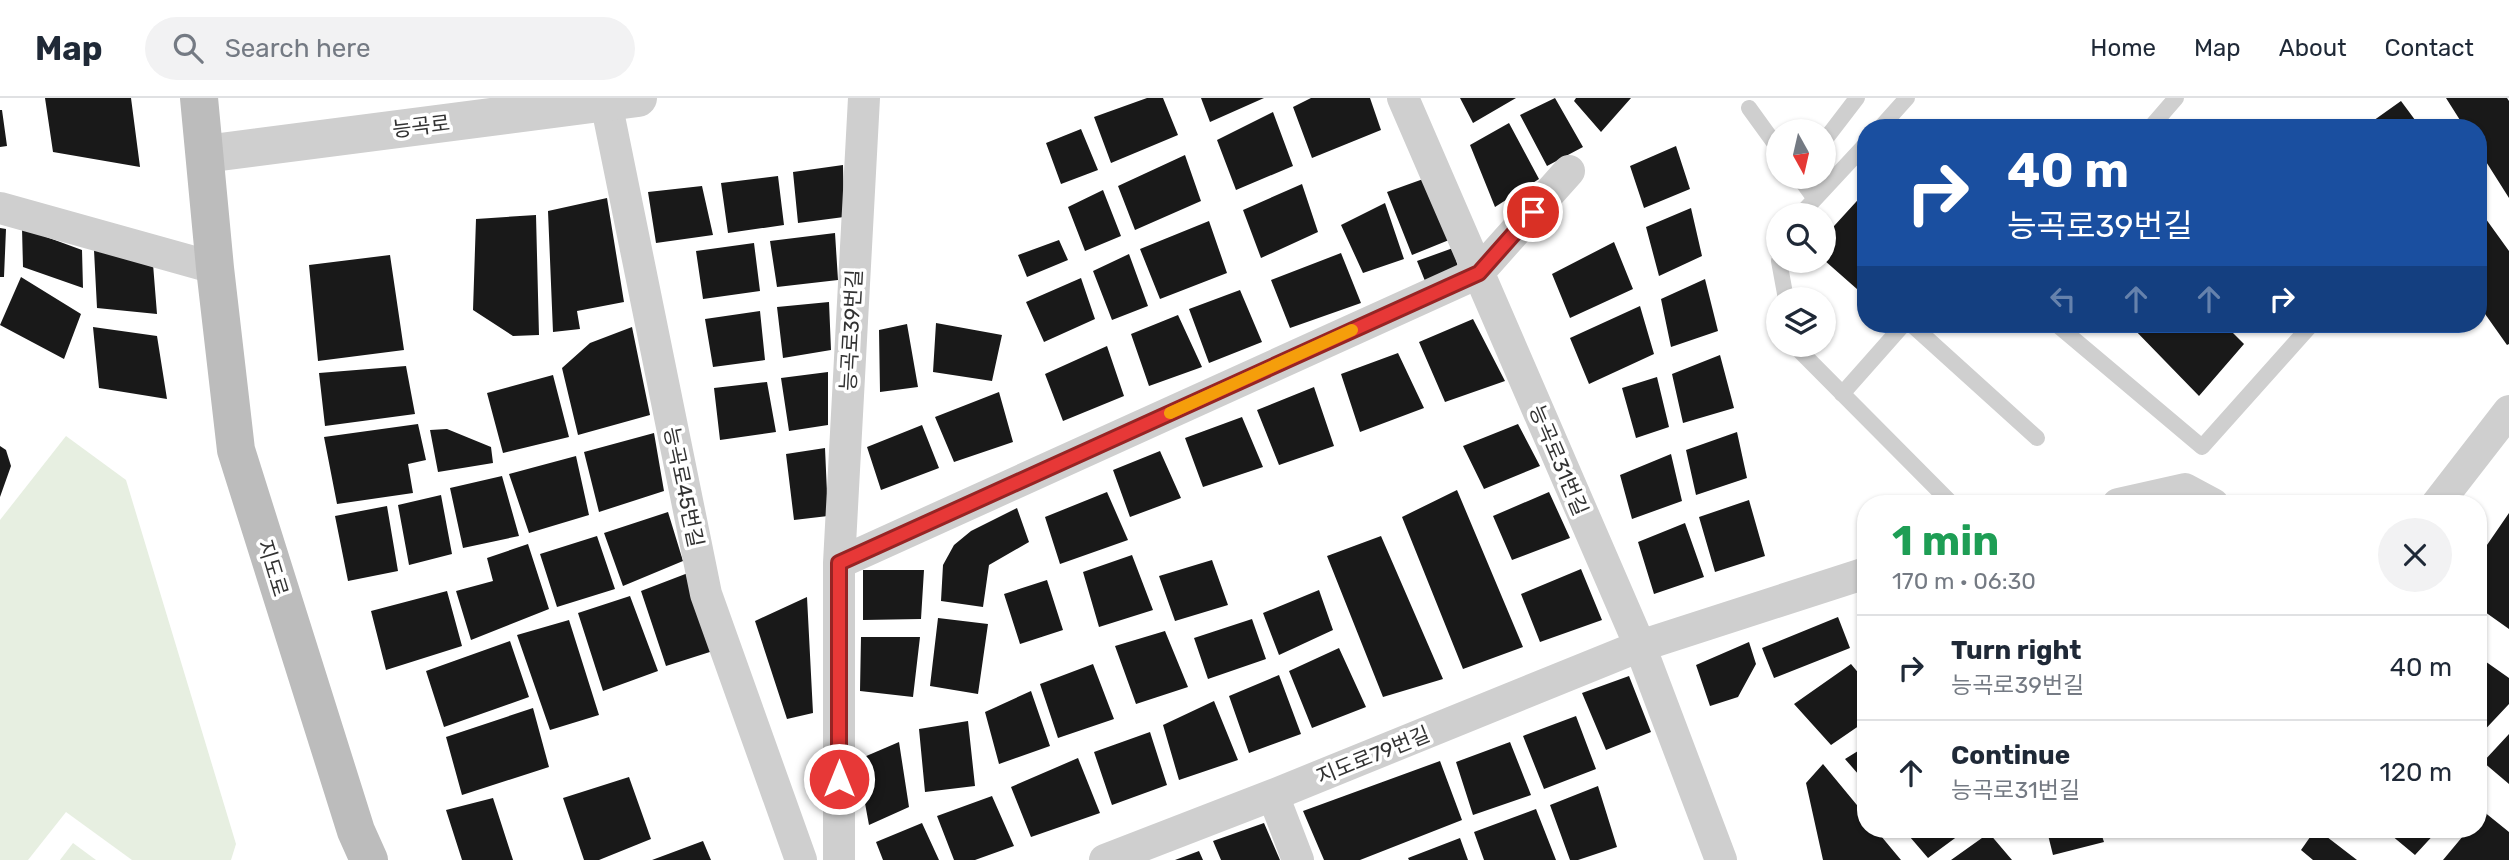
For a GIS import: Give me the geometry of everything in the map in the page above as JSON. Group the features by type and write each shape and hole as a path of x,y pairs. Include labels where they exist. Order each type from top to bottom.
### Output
{"main road":[{"name":"지도로","path":"199,98 236,450 356,831 369,860"}],"street":[{"name":"능곡로39번길","path":"839,860 839,563 864,98"},
{"name":"능곡로31번길","path":"1403,98 1640,646"},
{"name":"능곡로","path":"205,154 622,100"},
{"name":"능곡로45번길","path":"622,100 706,594 801,860"},
{"path":"839,563 1479,273 1569,172"},
{"path":"0,208 215,268"},
{"path":"2444,495 2509,411"},
{"path":"2156,495 2185,488 2197,495"},
{"name":"지도로79번길","path":"1105,860 1640,646 1857,576"},
{"path":"1640,646 1721,860"},
{"path":"1273,795 1298,860"}],"lane":[{"path":"1836,125 1857,98"},
{"path":"1888,119 1907,98"},
{"path":"2158,119 2176,98"},
{"path":"1749,108 1766,131"},
{"path":"1811,203 1857,154"},
{"path":"1808,189 1815,199"},
{"path":"1842,394 1896,333"},
{"path":"1921,333 2037,438"},
{"path":"2067,333 2202,446 2304,333"},
{"path":"1806,357 1943,495"}],"shaded area":[{"path":"66,436 126,480 236,844 231,860 132,860 66,812 28,860 0,860 0,520"},
{"path":"73,843 96,860 60,860"}],"building":[{"path":"45,98 131,98 140,167 53,152"},
{"path":"1147,98 1163,98 1178,135 1111,163 1094,117"},
{"path":"1201,98 1264,98 1210,122"},
{"path":"1311,98 1370,98 1381,130 1312,158 1293,107"},
{"path":"1460,98 1516,98 1473,123"},
{"path":"1555,98 1583,147 1547,166 1520,115"},
{"path":"1576,98 1631,98 1601,132 1574,101"},
{"path":"2446,98 2507,98 2509,101 2509,198 2487,163 2487,119 2459,119"},
{"path":"2401,101 2414,119 2376,119"},
{"path":"0,110 7,146 0,147"},
{"path":"1273,112 1293,166 1236,190 1217,140"},
{"path":"1509,123 1539,179 1495,207 1470,145"},
{"path":"1081,129 1098,170 1061,184 1046,143"},
{"path":"1676,146 1690,189 1644,208 1630,166"},
{"path":"1185,155 1201,201 1135,230 1118,186"},
{"path":"843,165 844,217 798,223 793,172"},
{"path":"778,176 784,225 728,233 721,183"},
{"path":"1426,178 1449,240 1412,255 1387,192"},
{"path":"1302,184 1318,232 1261,258 1243,210"},
{"path":"702,186 713,235 656,243 648,192"},
{"path":"1103,190 1121,236 1085,251 1068,207"},
{"path":"607,198 624,302 577,311 580,329 553,332 548,211"},
{"path":"1857,201 1857,289 1836,271 1836,224"},
{"path":"1385,203 1404,259 1363,273 1341,225"},
{"path":"1691,208 1702,256 1659,276 1646,227"},
{"path":"536,215 539,335 513,336 473,310 476,219"},
{"path":"2487,220 2509,251 2507,345 2487,317"},
{"path":"1209,221 1227,273 1160,299 1140,249"},
{"path":"0,228 6,229 4,277 0,277"},
{"path":"22,228 82,250 83,288 23,267"},
{"path":"835,233 838,280 777,287 770,241"},
{"path":"1059,240 1068,260 1027,277 1018,255"},
{"path":"1614,242 1633,289 1570,318 1552,274"},
{"path":"754,243 760,291 703,299 696,251"},
{"path":"1453,248 1458,267 1425,281 1417,261"},
{"path":"94,250 153,264 157,314 97,308"},
{"path":"1341,253 1361,303 1290,328 1271,280"},
{"path":"1129,254 1148,306 1112,320 1093,271"},
{"path":"390,255 404,350 318,361 309,265"},
{"path":"21,277 81,314 64,359 0,325"},
{"path":"1081,278 1095,319 1044,342 1026,302"},
{"path":"1705,279 1718,331 1671,347 1661,299"},
{"path":"1240,290 1262,342 1209,363 1189,309"},
{"path":"829,302 831,350 783,358 777,307"},
{"path":"1640,306 1654,354 1589,384 1570,338"},
{"path":"760,311 765,360 713,367 705,319"},
{"path":"1178,315 1202,367 1149,386 1131,334"},
{"path":"1473,319 1505,381 1445,402 1419,342"},
{"path":"936,323 1002,335 992,381 933,372"},
{"path":"907,324 918,387 880,392 879,330"},
{"path":"93,327 157,336 167,399 99,388"},
{"path":"632,327 650,415 578,435 562,368 590,343"},
{"path":"2138,333 2233,333 2244,344 2199,396"},
{"path":"1107,346 1124,396 1063,421 1045,374"},
{"path":"1398,353 1424,408 1360,432 1341,374"},
{"path":"1720,355 1734,408 1683,423 1672,374"},
{"path":"406,366 415,414 325,426 319,373"},
{"path":"828,372 828,425 789,431 781,378"},
{"path":"553,375 569,437 503,453 487,393"},
{"path":"1657,377 1669,427 1636,438 1622,388"},
{"path":"767,382 776,432 720,440 714,388"},
{"path":"1314,387 1334,446 1279,465 1257,410"},
{"path":"999,392 1013,442 954,462 935,417"},
{"path":"1242,417 1263,467 1203,487 1185,438"},
{"path":"418,424 426,460 408,464 413,493 337,504 324,437"},
{"path":"1518,424 1540,466 1484,489 1463,446"},
{"path":"922,425 939,468 881,490 867,447"},
{"path":"447,429 491,447 493,463 438,472 430,430"},
{"path":"1737,432 1747,478 1696,495 1686,450"},
{"path":"654,433 664,491 599,512 584,452"},
{"path":"0,446 6,450 11,466 0,497"},
{"path":"825,448 828,516 794,520 786,454"},
{"path":"1160,451 1181,498 1130,517 1113,470"},
{"path":"1671,454 1682,501 1632,519 1620,475"},
{"path":"576,456 589,515 529,533 509,474"},
{"path":"502,476 519,536 463,548 450,488"},
{"path":"1457,490 1523,647 1463,669 1402,517"},
{"path":"1107,492 1128,540 1060,564 1045,517"},
{"path":"1549,492 1570,538 1512,560 1493,516"},
{"path":"441,495 452,554 409,565 398,505"},
{"path":"1749,500 1765,556 1715,572 1699,517"},
{"path":"387,506 398,571 348,581 335,516"},
{"path":"1017,508 1029,542 989,565 983,607 941,601 943,565 954,545 971,531"},
{"path":"668,512 683,561 623,586 604,533"},
{"path":"2509,513 2509,629 2487,613 2487,545"},
{"path":"1685,523 1704,577 1654,594 1638,542"},
{"path":"597,536 615,589 557,607 540,554"},
{"path":"1381,536 1443,679 1383,697 1327,556"},
{"path":"528,544 549,609 471,640 456,591 493,581 487,558"},
{"path":"1132,555 1153,610 1099,627 1083,572"},
{"path":"1212,560 1228,605 1175,621 1159,576"},
{"path":"1581,569 1602,620 1540,642 1521,594"},
{"path":"863,570 924,570 921,619 863,620"},
{"path":"688,573 713,651 666,666 641,591"},
{"path":"1047,580 1063,630 1020,644 1004,594"},
{"path":"1319,590 1333,630 1279,655 1263,613"},
{"path":"447,591 462,646 386,670 371,611"},
{"path":"630,596 658,671 603,691 578,613"},
{"path":"807,597 813,713 787,719 755,621"},
{"path":"1838,617 1850,648 1774,678 1762,648"},
{"path":"938,618 988,624 978,694 930,686"},
{"path":"1252,619 1266,659 1208,679 1194,638"},
{"path":"569,620 599,715 550,730 517,635"},
{"path":"1165,631 1188,687 1136,704 1115,646"},
{"path":"861,637 920,637 913,697 860,691"},
{"path":"510,641 529,697 444,727 426,671"},
{"path":"1749,642 1756,664 1738,697 1710,706 1696,665"},
{"path":"1339,648 1366,707 1312,728 1289,671"},
{"path":"2487,663 2509,678 2509,704 2487,727"},
{"path":"1093,664 1114,719 1058,738 1040,684"},
{"path":"1851,664 1857,671 1857,727 1831,745 1794,704"},
{"path":"1279,675 1301,734 1249,753 1229,696"},
{"path":"1629,676 1651,732 1606,750 1582,693"},
{"path":"1031,691 1050,746 999,764 985,712"},
{"path":"1214,701 1238,760 1179,780 1163,725"},
{"path":"533,708 549,767 462,795 446,737"},
{"path":"1576,716 1596,769 1544,789 1523,736"},
{"path":"968,721 975,786 925,792 919,729"},
{"path":"1150,732 1167,785 1112,805 1094,752"},
{"path":"2509,734 2509,784 2487,765 2487,758"},
{"path":"899,742 909,807 869,825 857,760"},
{"path":"1510,742 1531,795 1473,815 1456,762"},
{"path":"1857,752 1857,773 1845,759"},
{"path":"1078,758 1100,813 1031,837 1011,787"},
{"path":"1440,761 1462,820 1360,860 1324,860 1303,811"},
{"path":"1823,764 1857,805 1857,838 1883,838 1901,860 1823,860 1806,783"},
{"path":"629,777 651,839 599,860 584,860 563,798"},
{"path":"1598,786 1617,847 1578,860 1570,860 1550,805"},
{"path":"992,796 1014,846 975,860 954,860 937,816"},
{"path":"493,798 513,860 462,860 446,810"},
{"path":"1536,809 1556,860 1484,860 1474,832"},
{"path":"2487,814 2509,832 2509,860 2443,860 2461,838 2487,838"},
{"path":"922,823 939,860 883,860 876,842"},
{"path":"1264,823 1280,860 1221,860 1213,841"},
{"path":"1460,838 1468,860 1408,858"},
{"path":"1911,838 1955,838 1928,858"},
{"path":"1982,838 1993,838 2012,860 1951,860"},
{"path":"2049,838 2103,838 2104,842 2053,855"},
{"path":"2309,838 2328,838 2357,860 2313,860 2301,850"},
{"path":"2395,838 2431,838 2415,855"},
{"path":"703,841 711,860 652,860"},
{"path":"1199,851 1203,860 1175,860"}],"slow traffic":[{"path":"1170,413 1352,330"}],"route":[{"path":"839,779 839,563 1479,273 1533,212"}]}
